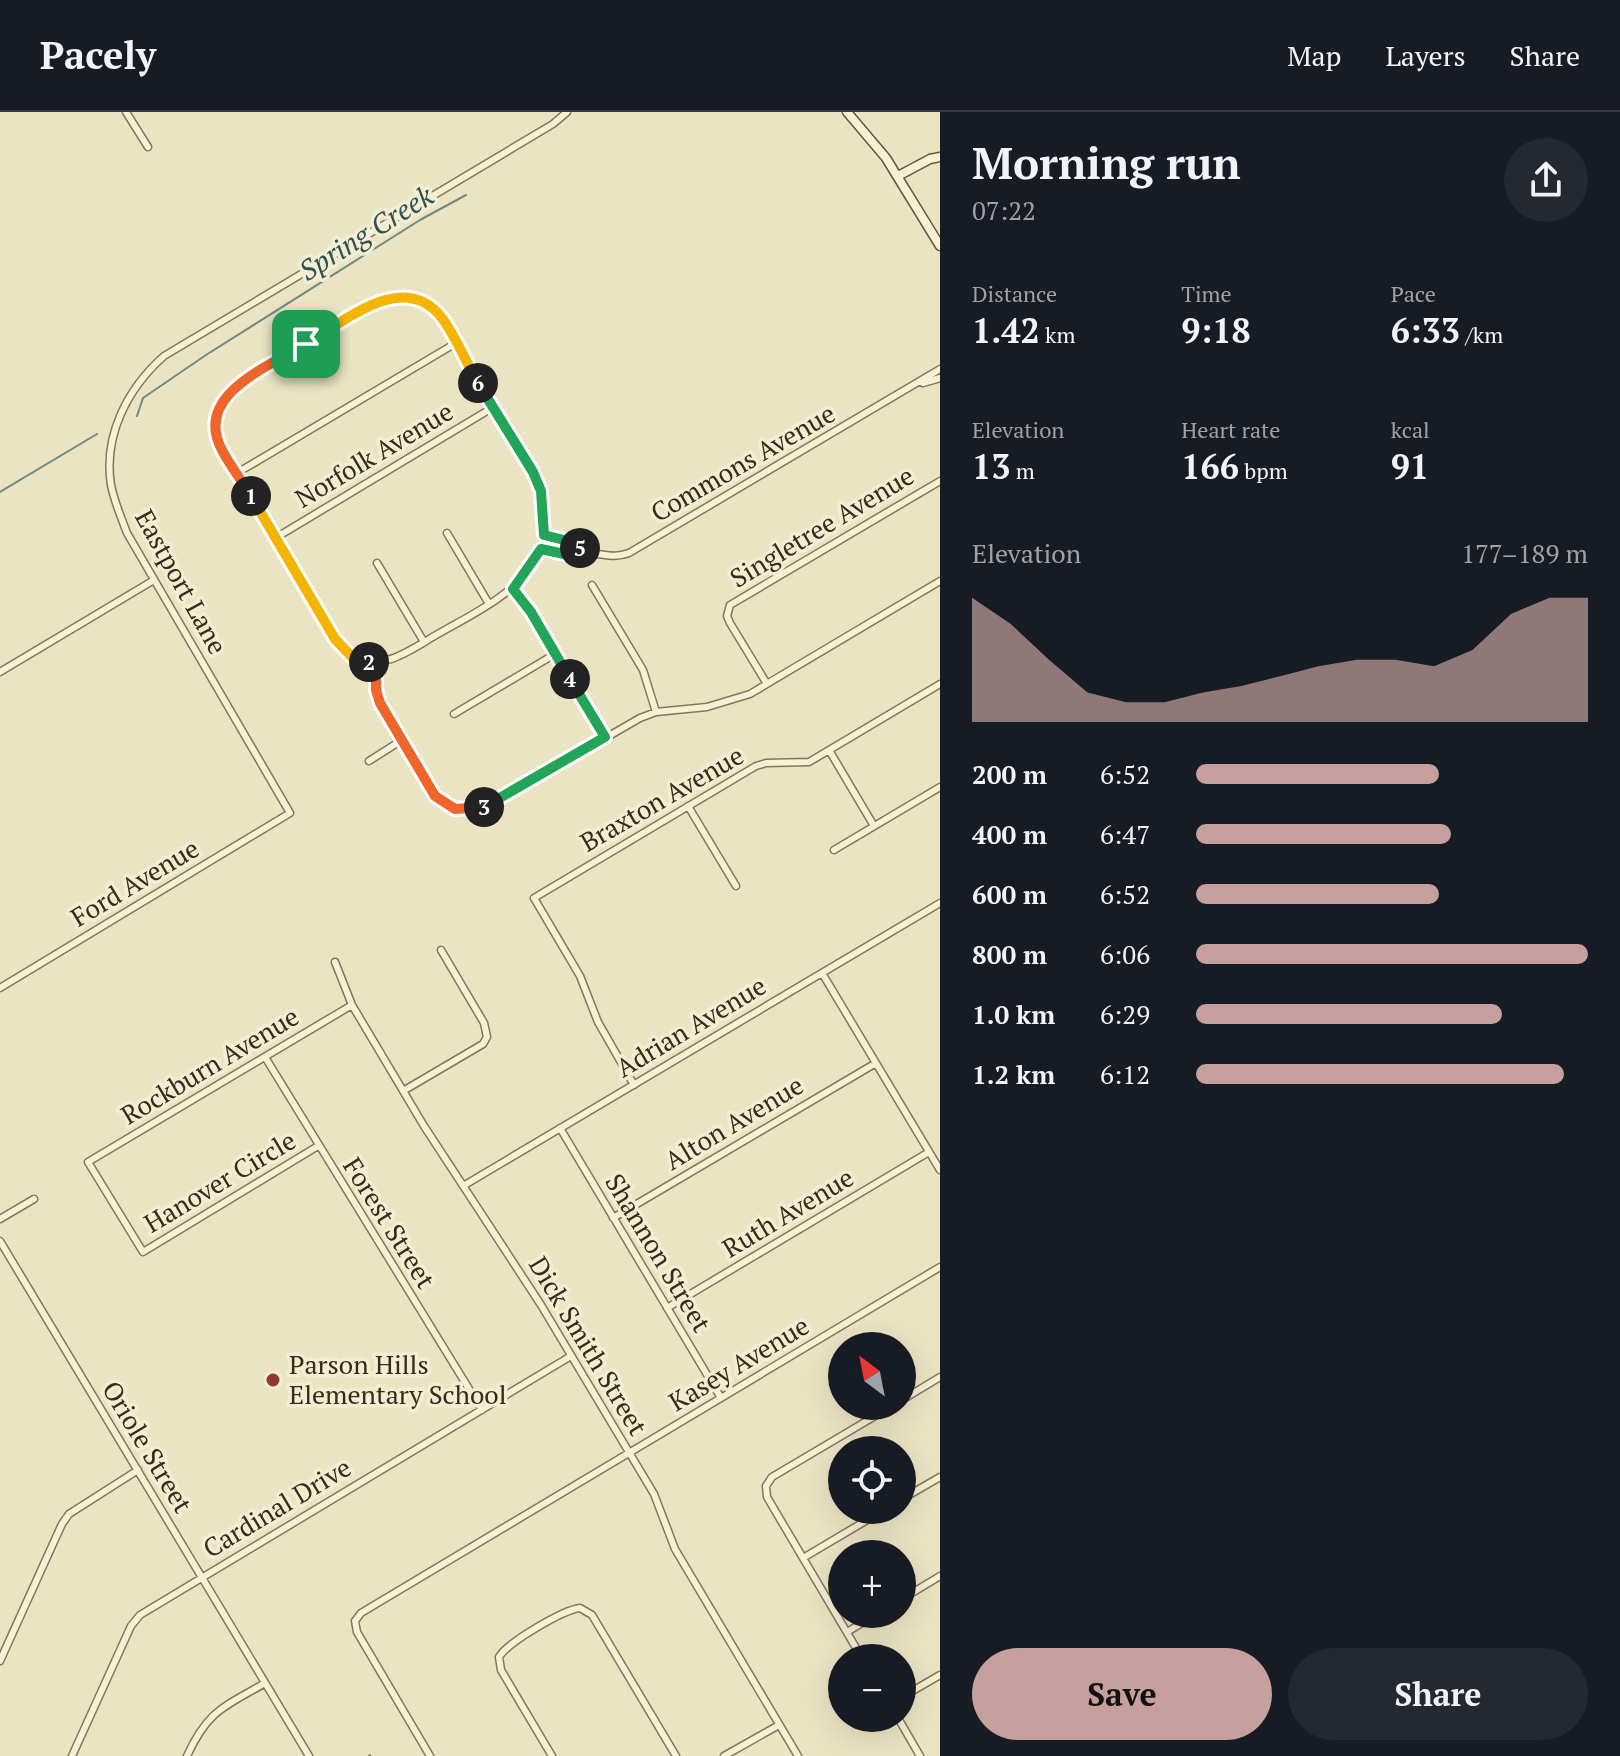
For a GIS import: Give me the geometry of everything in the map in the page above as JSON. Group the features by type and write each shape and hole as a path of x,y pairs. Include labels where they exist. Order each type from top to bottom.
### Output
{"main road":[{"path":"847,112 898,176 940,246"},
{"path":"898,176 940,157"}],"street":[{"path":"126,112 148,147"},
{"name":"Eastport Lane","path":"290,813 127,533 111,484 111,455 119,416 135,386 164,356 553,124 567,112"},
{"path":"396,295 413,297 428,304 441,317 492,408 537,482 544,512 541,549 513,589 390,660 376,663 363,660 343,649 221,447 215,431 217,413 223,399 235,388 378,301 396,295"},
{"path":"237,473 456,343"},
{"name":"Commons Avenue","path":"541,549 569,555 586,553 609,557 629,553 940,369"},
{"name":"Commons Avenue","path":"915,386 940,378"},
{"name":"Norfolk Avenue","path":"277,537 492,408"},
{"name":"Singletree Avenue","path":"767,684 730,623 727,610 735,600 940,481"},
{"path":"447,533 489,604"},
{"name":"Commons Avenue","path":"544,535 572,542 586,553"},
{"path":"377,563 424,642"},
{"path":"0,672 154,580"},
{"path":"376,663 376,690 380,703 435,796 455,809 466,810 488,806 605,737 656,712 724,703 750,694 940,581"},
{"path":"592,585 643,670 656,712"},
{"path":"513,589 531,612 605,737"},
{"path":"454,714 555,654"},
{"name":"Braxton Avenue","path":"634,1085 605,1037 580,976 534,898 756,766 809,762 940,684"},
{"path":"369,761 402,740"},
{"path":"829,750 874,826"},
{"path":"834,850 940,787"},
{"path":"688,806 736,886"},
{"name":"Ford Avenue","path":"0,988 290,813"},
{"name":"Adrian Avenue","path":"463,1186 940,903"},
{"path":"403,1091 483,1044 487,1037 484,1023 441,950"},
{"name":"Dick Smith Street","path":"335,962 352,1005 403,1091 532,1291 630,1452 658,1502 675,1549 798,1756"},
{"path":"822,973 940,1170"},
{"name":"Rockburn Avenue","path":"143,1252 88,1162 352,1005"},
{"name":"Forest Street","path":"265,1057 482,1410"},
{"name":"Alton Avenue","path":"613,1218 876,1063"},
{"name":"Shannon Street","path":"560,1128 721,1398"},
{"name":"Hanover Circle","path":"143,1252 318,1146"},
{"name":"Ruth Avenue","path":"667,1308 929,1152"},
{"path":"0,1219 34,1199"},
{"name":"Oriole Street","path":"0,1241 309,1756"},
{"name":"Kasey Avenue","path":"430,1756 357,1632 355,1621 361,1613 940,1267"},
{"name":"Cardinal Drive","path":"72,1756 131,1626 151,1606 571,1356"},
{"path":"916,1392 940,1377"},
{"path":"854,1644 767,1497 766,1486 772,1477 868,1420"},
{"path":"0,1661 69,1514 138,1470"},
{"path":"916,1491 940,1477"},
{"path":"803,1558 860,1524"},
{"path":"916,1591 940,1576"},
{"path":"552,1756 501,1670 499,1657 508,1647 567,1611 580,1608 592,1615 676,1756"},
{"path":"847,1632 854,1628"},
{"path":"916,1689 940,1675"},
{"path":"187,1756 205,1721 265,1683"},
{"path":"724,1756 779,1725"},
{"path":"906,1732 920,1756"}],"waterway":[{"name":"Spring Creek","path":"137,416 143,398 206,355 420,220 466,195"},
{"name":"Spring Creek","path":"0,492 97,434"}],"place":[{"name":"Parson Hills Elementary School","path":"273,1380"}],"route":[{"path":"396,295 413,297 428,304 441,317 492,408 533,472 541,491 544,535 572,542 586,553 569,555 541,549 513,589 531,612 605,737 488,806 455,809 435,796 380,703 376,690 376,663 351,656 335,639 221,447 215,431 217,413 223,399 235,388 306,344 378,301 396,295"}]}
